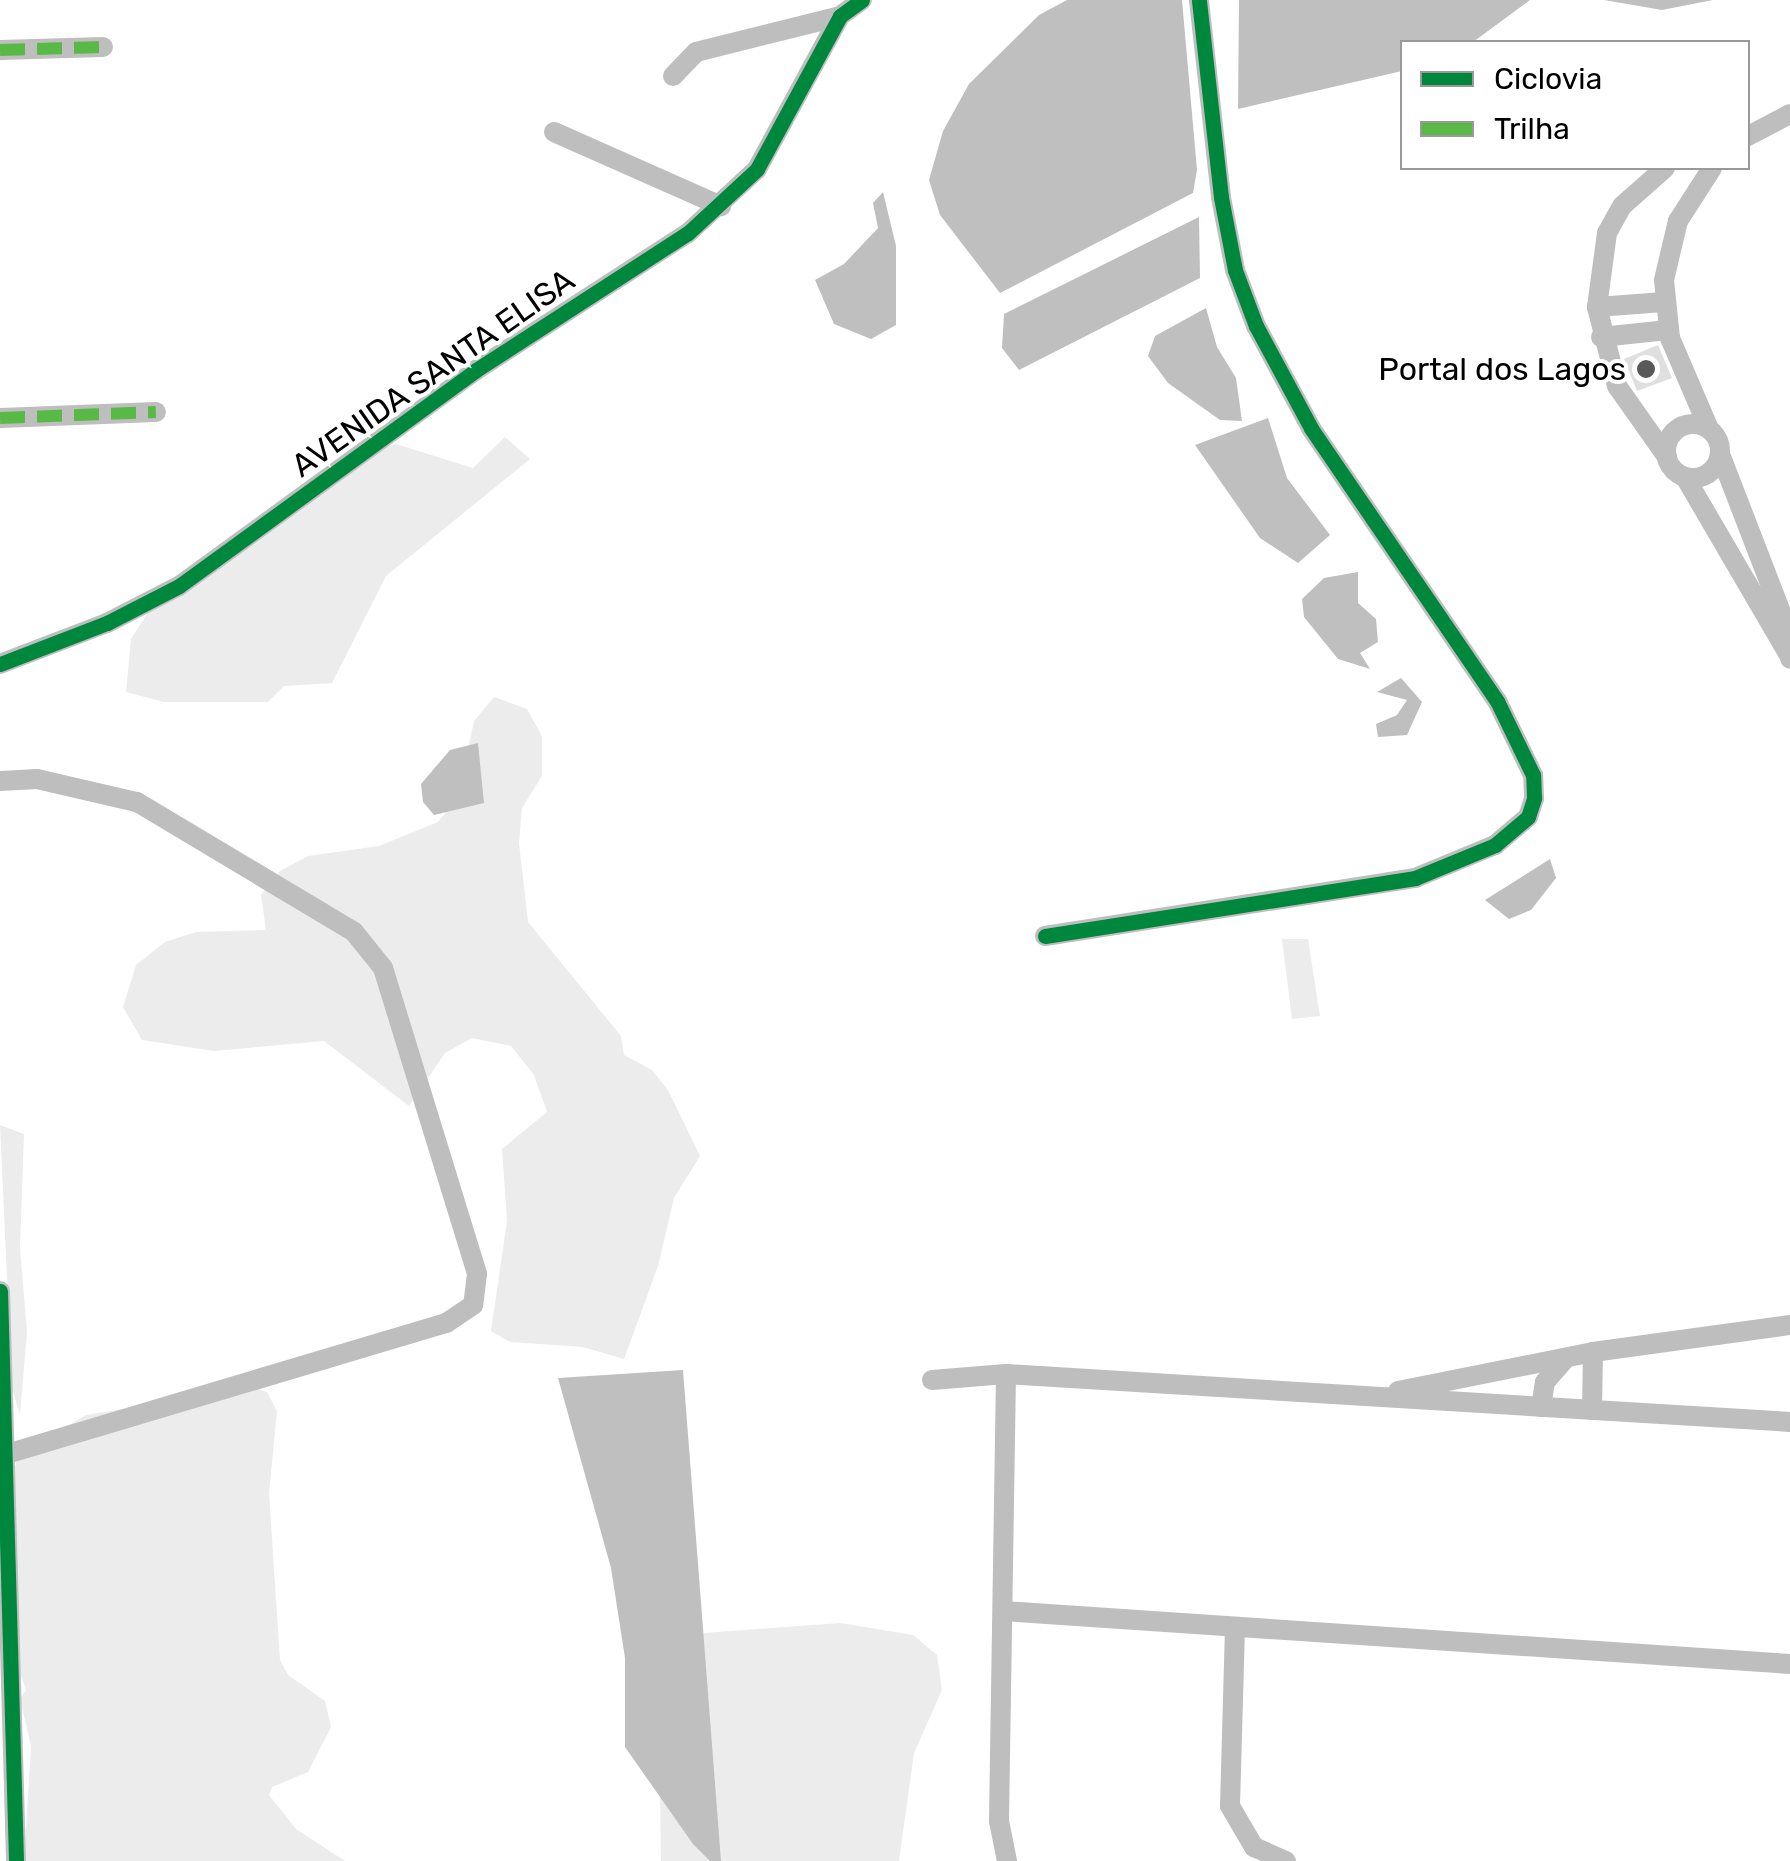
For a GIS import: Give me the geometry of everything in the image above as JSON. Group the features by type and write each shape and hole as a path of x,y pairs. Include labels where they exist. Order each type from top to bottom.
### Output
{"street":[{"name":"AVENIDA SANTA ELISA","path":"0,664 107,623 179,586 476,370 721,206 758,169 840,16 862,0"},
{"path":"1044,936 1415,878 1494,846 1528,817 1534,798 1534,775 1497,701 1311,428 1256,326 1235,270 1221,197 1199,0"},
{"path":"673,76 696,52 840,16"},
{"path":"0,50 103,47"},
{"path":"1750,134 1790,114"},
{"path":"554,132 721,206"},
{"path":"1663,170 1622,206 1607,232 1596,307 1601,337 1628,407 1685,477 1790,657"},
{"path":"1711,170 1672,238 1664,302 1668,330 1786,626 1790,657"},
{"path":"1596,307 1664,302"},
{"path":"1601,337 1668,330"},
{"path":"0,418 156,412"},
{"path":"1667,457 1669,439 1682,426 1709,429"},
{"path":"1685,477 1704,476 1720,454"},
{"path":"0,781 37,779 137,802 354,932 383,968 477,1274 473,1305 446,1322 3,1455"},
{"path":"0,1291 6,1754 16,1861"},
{"path":"1370,1396 1594,1352 1790,1325"},
{"path":"1592,1410 1594,1352"},
{"path":"1541,1407 1545,1382 1566,1358"},
{"path":"932,1380 1006,1374 1790,1422"},
{"path":"1006,1374 1000,1822 1007,1861"},
{"path":"1002,1612 1790,1664"},
{"path":"1235,1627 1230,1806 1254,1846 1286,1861"}],"shaded area":[{"path":"1067,0 1182,0 1197,170 1193,193 1000,293 940,215 929,180 943,131 969,84 1039,15"},
{"path":"1239,0 1530,0 1476,40 1400,40 1400,71 1238,109"},
{"path":"1604,0 1713,0 1662,10"},
{"path":"883,192 896,246 896,325 871,339 834,324 815,280 844,264 878,228 873,203"},
{"path":"1199,217 1200,278 1019,370 1002,348 1004,314"},
{"path":"1206,308 1217,347 1236,378 1242,421 1220,420 1168,383 1148,356 1155,336"},
{"path":"1268,418 1287,478 1330,535 1298,563 1260,538 1195,445"},
{"path":"505,437 530,459 386,576 332,683 284,686 268,702 164,702 126,692 131,639 147,614 379,448 396,444 473,468"},
{"path":"1358,572 1358,603 1376,619 1378,642 1360,653 1370,669 1338,659 1304,617 1302,599 1324,578"},
{"path":"1401,678 1422,702 1407,735 1378,737 1376,724 1397,715 1407,700 1377,692"},
{"path":"494,697 527,709 542,736 542,776 522,808 519,843 528,922 621,1036 624,1055 652,1070 668,1090 700,1156 674,1198 658,1266 624,1359 583,1347 510,1342 491,1331 507,1221 502,1149 547,1112 534,1075 511,1046 472,1038 445,1053 409,1106 324,1041 214,1051 142,1040 123,1007 136,965 165,942 196,932 266,930 261,895 280,871 308,856 379,846 438,822 458,797 474,721"},
{"path":"478,743 484,803 434,815 423,802 421,784 450,750"},
{"path":"1550,859 1556,878 1531,910 1509,919 1485,900"},
{"path":"1282,939 1308,939 1320,1016 1292,1019"},
{"path":"0,1125 24,1134 20,1248 27,1332 20,1415 12,1388"},
{"path":"683,1370 721,1861 710,1861 693,1844 625,1747 625,1658 611,1568 558,1378"},
{"path":"254,1388 267,1392 277,1411 269,1493 280,1660 288,1675 325,1701 331,1727 308,1772 272,1787 269,1795 296,1829 345,1861 24,1861 31,1746 20,1699 26,1690 6,1633 8,1493 18,1456 86,1415"},
{"path":"840,1623 913,1635 937,1655 942,1690 914,1753 899,1861 661,1861 659,1722 691,1634"}],"building":[{"name":"Portal dos Lagos","path":"1658,345 1672,378 1637,391 1624,359"}],"marked path":[{"path":"0,50 103,47"},
{"path":"0,418 156,412"}],"cycle path":[{"path":"0,664 107,623 179,586 476,370 688,233 757,169 840,16 862,0"},
{"path":"1045,936 1415,878 1495,845 1528,817 1534,798 1533,775 1497,701 1311,428 1256,326 1235,270 1221,197 1199,0"},
{"path":"0,1291 16,1861"}],"place":[{"name":"Portal dos Lagos","path":"1646,369"}]}
